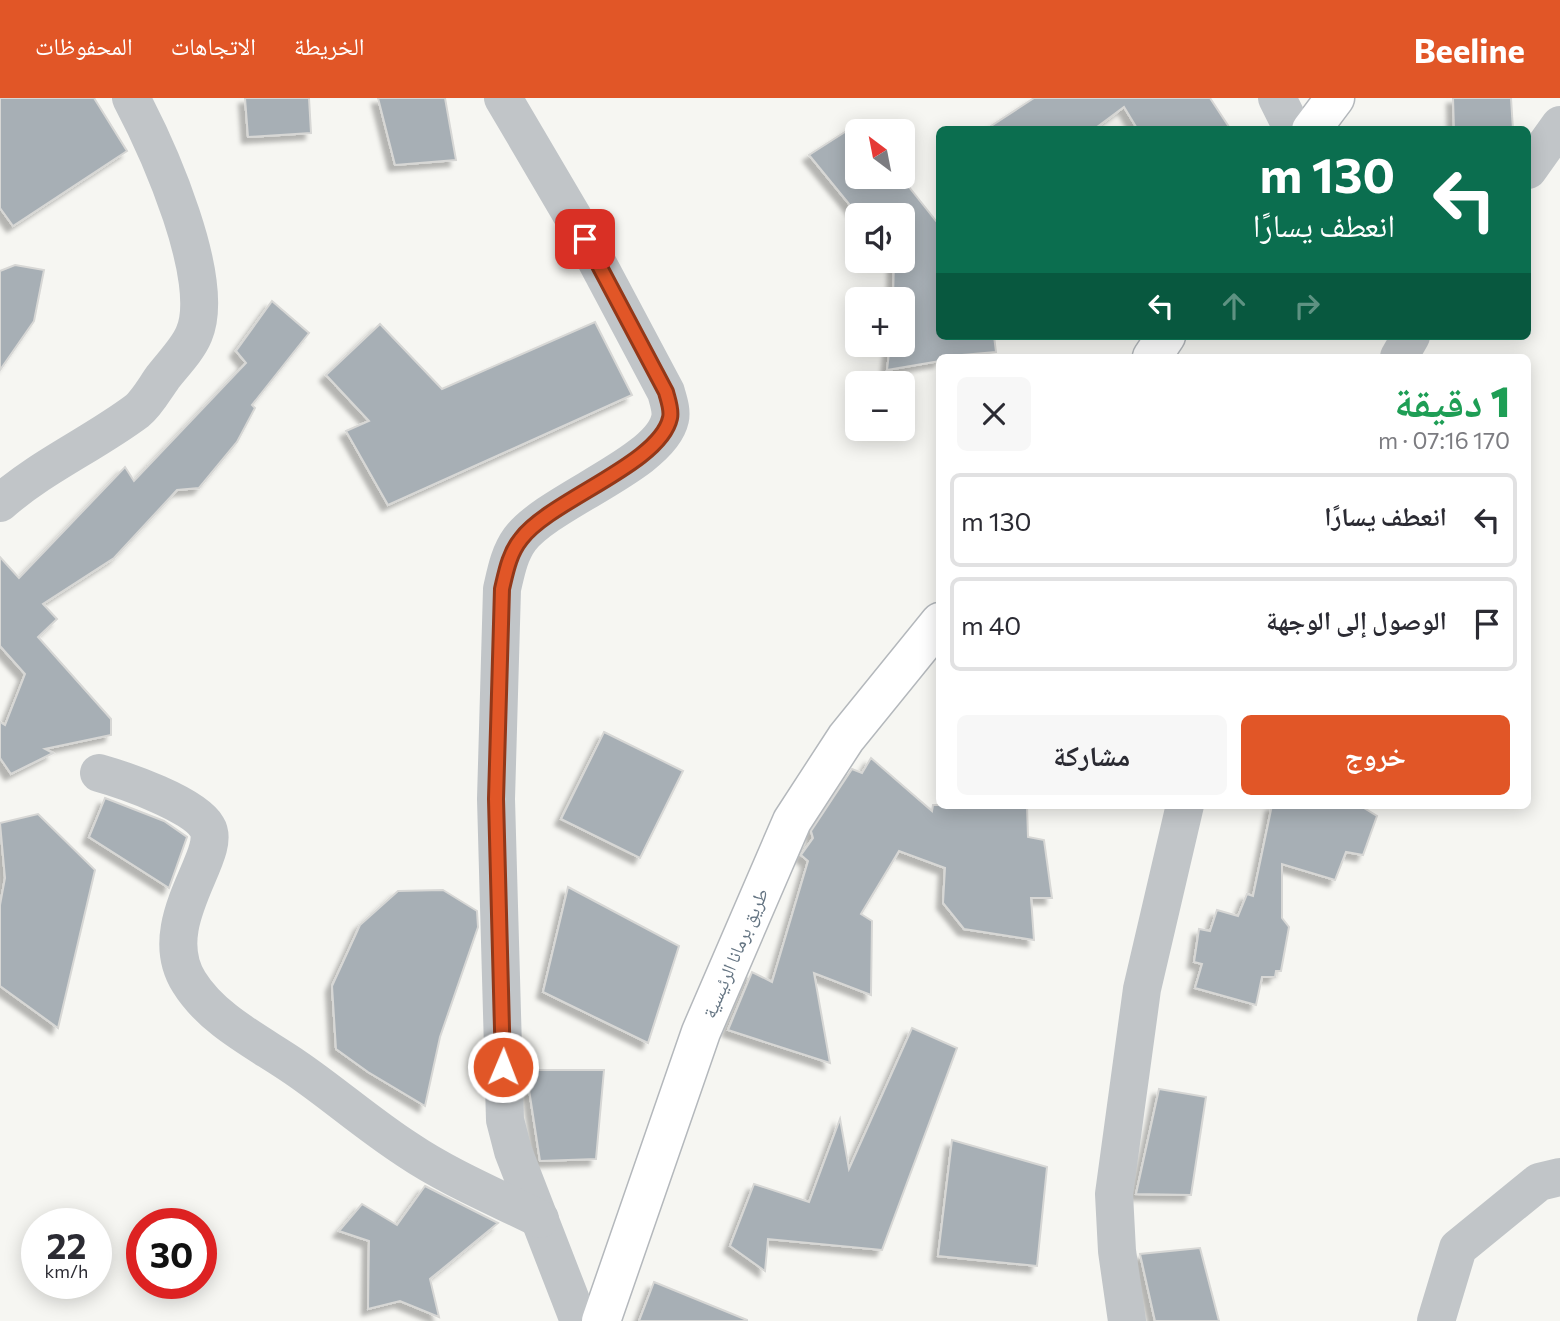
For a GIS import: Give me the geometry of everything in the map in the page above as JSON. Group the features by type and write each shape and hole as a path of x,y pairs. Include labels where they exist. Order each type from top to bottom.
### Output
{"main road":[{"path":"1314,126 1335,98"},
{"name":"طريق برمانا الرئيسية","path":"601,1321 701,1032 792,821 846,738 936,627"}],"street":[{"path":"0,503 21,484 139,409 194,336 200,313 200,286 192,251 150,134 131,98"},
{"path":"503,98 573,217 666,392 671,411 670,419 660,437 634,460 541,521 521,539 510,556 502,589 496,799 502,920 505,1121 513,1151 579,1321"},
{"path":"1277,98 1291,126"},
{"path":"1531,166 1560,125"},
{"path":"1531,181 1560,161"},
{"path":"99,773 138,784 197,816 208,827 210,843 181,914 177,958 190,983 215,1013 344,1100 408,1151 540,1219"},
{"path":"1127,1321 1117,1251 1114,1194 1142,989 1184,809"},
{"path":"1436,1321 1458,1248 1539,1182 1560,1177"}],"building":[{"path":"0,98 94,98 127,151 13,226 0,208"},
{"path":"245,98 309,98 311,133 248,137"},
{"path":"378,98 445,98 456,160 395,165"},
{"path":"1034,98 1210,98 1228,126 1136,126 1124,107 1098,126 991,126"},
{"path":"1453,98 1511,98 1513,126 1454,126"},
{"path":"845,132 845,189 911,189 936,221 936,340 994,340 996,352 936,354 936,362 887,370 889,357 915,357 915,287 893,287 894,273 915,273 915,203 848,203 809,155"},
{"path":"15,265 44,270 34,321 0,370 0,271"},
{"path":"272,301 309,333 252,405 255,408 237,442 199,488 177,490 114,558 43,604 57,619 38,637 111,719 111,735 45,749 53,753 11,774 0,758 0,722 5,725 25,674 0,646 0,557 19,578 125,467 134,481 246,363 236,351"},
{"path":"595,322 632,395 388,505 346,431 369,421 326,375 380,324 442,389"},
{"path":"604,732 683,771 640,858 561,819"},
{"path":"871,758 932,811 933,805 936,805 936,809 1027,809 1028,837 1044,840 1052,898 1031,898 1034,940 964,929 943,903 945,868 899,851 861,914 872,921 871,995 814,973 830,1063 728,1030 752,972 772,982 808,861 801,855 813,838 811,831 852,769 862,773"},
{"path":"105,798 164,821 187,837 169,888 89,837"},
{"path":"1271,809 1366,809 1377,816 1363,855 1346,852 1335,880 1282,864 1282,918 1289,927 1281,971 1276,971 1275,977 1262,977 1256,1005 1195,988 1202,964 1194,962 1199,929 1210,931 1217,910 1238,916 1247,894 1253,896"},
{"path":"38,814 95,870 58,1028 0,986 0,905 5,878 0,823"},
{"path":"568,887 679,946 648,1043 543,992"},
{"path":"443,890 477,911 478,927 440,1037 425,1106 368,1072 336,1049 332,986 360,925 398,891"},
{"path":"912,1028 957,1048 882,1250 768,1239 765,1271 730,1246 754,1184 809,1202 840,1119 849,1169"},
{"path":"526,1070 604,1070 596,1159 540,1161"},
{"path":"1159,1089 1206,1097 1191,1195 1136,1194"},
{"path":"952,1140 1047,1167 1037,1266 938,1256"},
{"path":"425,1186 498,1223 430,1279 439,1317 400,1301 368,1309 369,1241 339,1231 362,1204 397,1225"},
{"path":"1200,1248 1219,1321 1155,1321 1140,1254"},
{"path":"654,1282 747,1320 747,1321 639,1321"}],"route":[{"path":"503,1067 496,799 499,636 502,589 510,556 532,527 634,460 660,437 670,419 671,411 666,392 585,239"}]}
